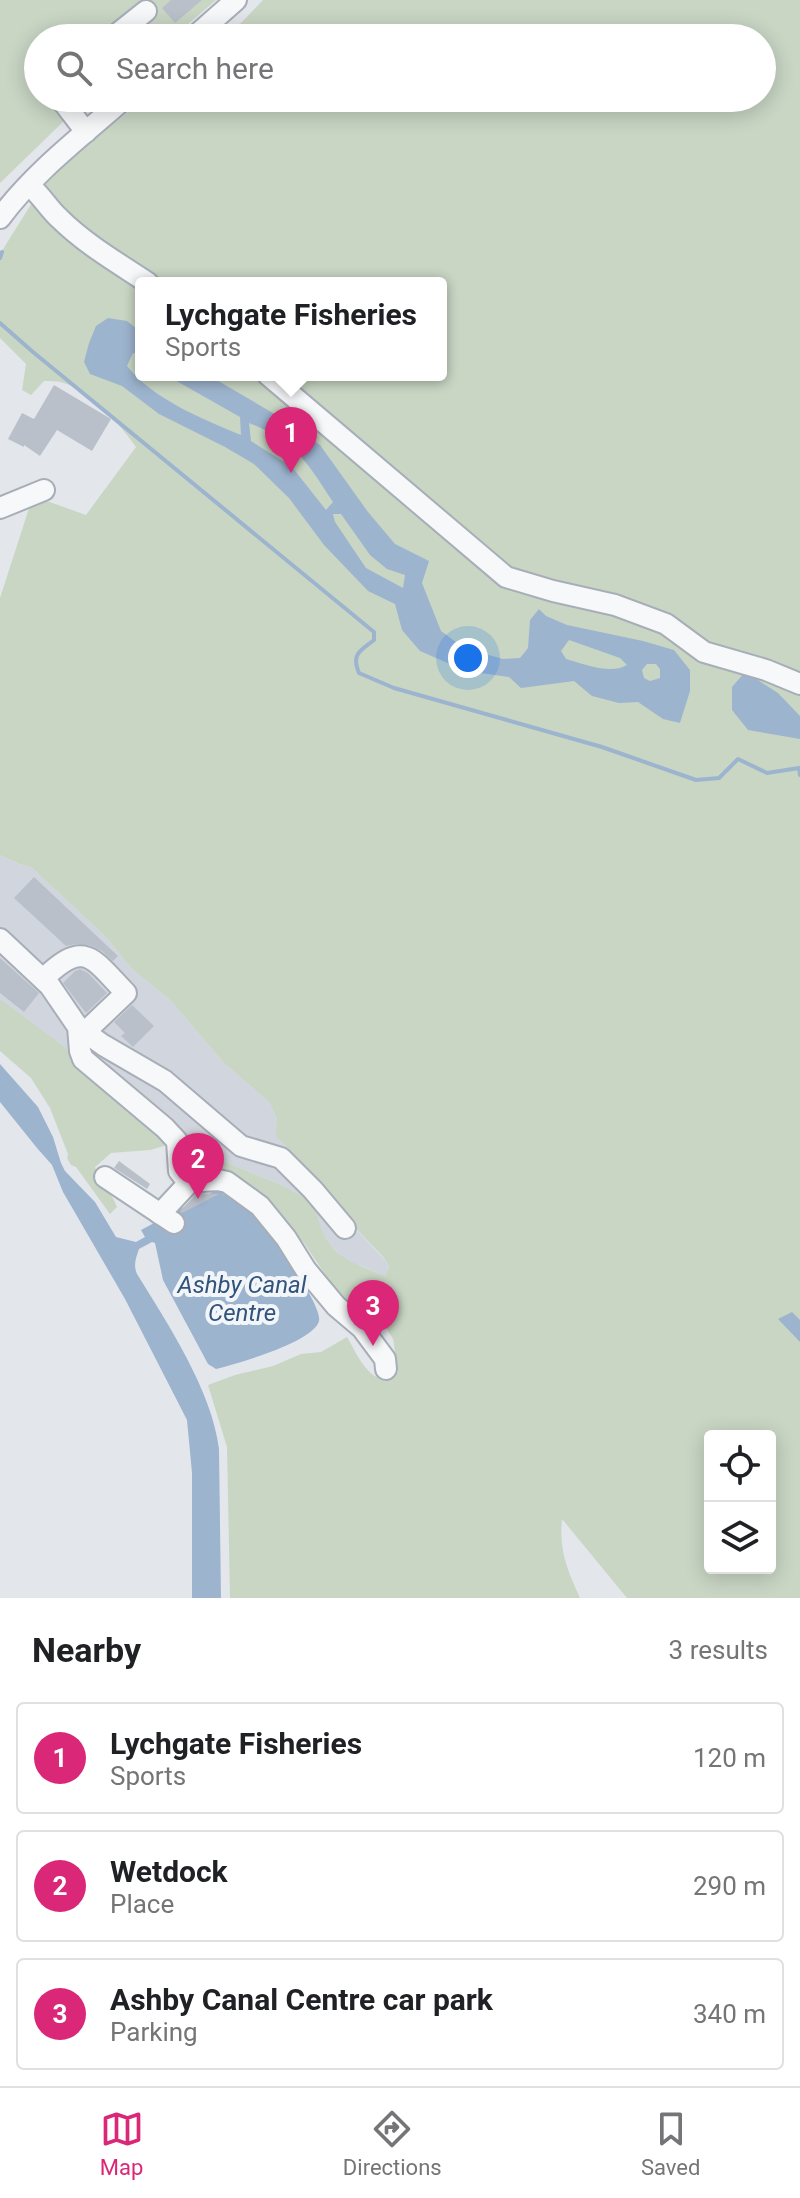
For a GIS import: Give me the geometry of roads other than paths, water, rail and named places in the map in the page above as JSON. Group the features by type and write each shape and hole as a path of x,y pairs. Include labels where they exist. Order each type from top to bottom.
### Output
{"street":[{"path":"209,24 236,0"},
{"path":"130,24 146,11"},
{"path":"71,112 86,132"},
{"path":"0,218 29,185 109,112"},
{"path":"29,185 57,217 139,277"},
{"path":"275,381 506,577 615,605 666,624 704,652 766,670 800,684"},
{"path":"0,508 44,490"},
{"path":"0,939 50,986 82,1030 165,1081 241,1146 281,1158 345,1228"},
{"path":"43,979 64,960 81,955 96,962 126,993 82,1030 80,1051 83,1059 177,1141 179,1171 183,1176 227,1182 260,1206 336,1306 362,1328 385,1359 386,1369"},
{"path":"105,1177 167,1218 191,1178"}],"water":[{"path":"108,318 127,321 135,327 135,354 127,366 135,375 135,381 142,381 179,407 241,435 240,417 177,381 218,381 320,445 395,544 429,561 422,583 441,631 464,648 503,659 520,658 528,648 530,620 539,609 546,616 567,625 674,650 690,670 690,691 680,723 663,719 638,702 619,703 592,696 574,681 521,688 509,677 466,671 420,651 402,630 395,604 368,591 324,545 289,498 254,464 159,414 122,386 90,374 84,362 96,326","holes":["249,423 278,437 307,464 333,502 326,510 292,467 251,441","333,514 341,514 370,555 387,569 405,575 403,588 366,568 335,522","569,640 620,658 627,665 613,669 597,668 566,659 561,651","647,664 656,664 660,669 660,678 650,681 644,678 642,670"]},
{"path":"745,672 778,693 800,716 800,739 748,730 732,710 732,687"},
{"name":"Ashby Canal Centre","path":"0,1064 38,1107 65,1171 95,1202 116,1237 136,1242 145,1237 141,1230 220,1188 224,1195 235,1195 258,1217 296,1271 318,1313 319,1321 304,1337 273,1351 216,1369 208,1364 163,1280 155,1243 139,1249 135,1265 137,1274 187,1358 215,1427 219,1449 221,1598 192,1598 192,1473 187,1420 125,1299 63,1192 52,1165 0,1102"},
{"path":"792,1312 800,1320 800,1342 778,1319"}],"waterway":[{"path":"0,258 2,252"},
{"path":"0,323 374,632 374,640 357,657 359,673 394,688 602,747 696,780 719,778 738,759 767,773 799,768 800,775"}],"place":[{"name":"Lychgate Fisheries","path":"291,473"},
{"name":"Wetdock","path":"198,1199"},
{"name":"Ashby Canal Centre car park","path":"373,1346"}]}
